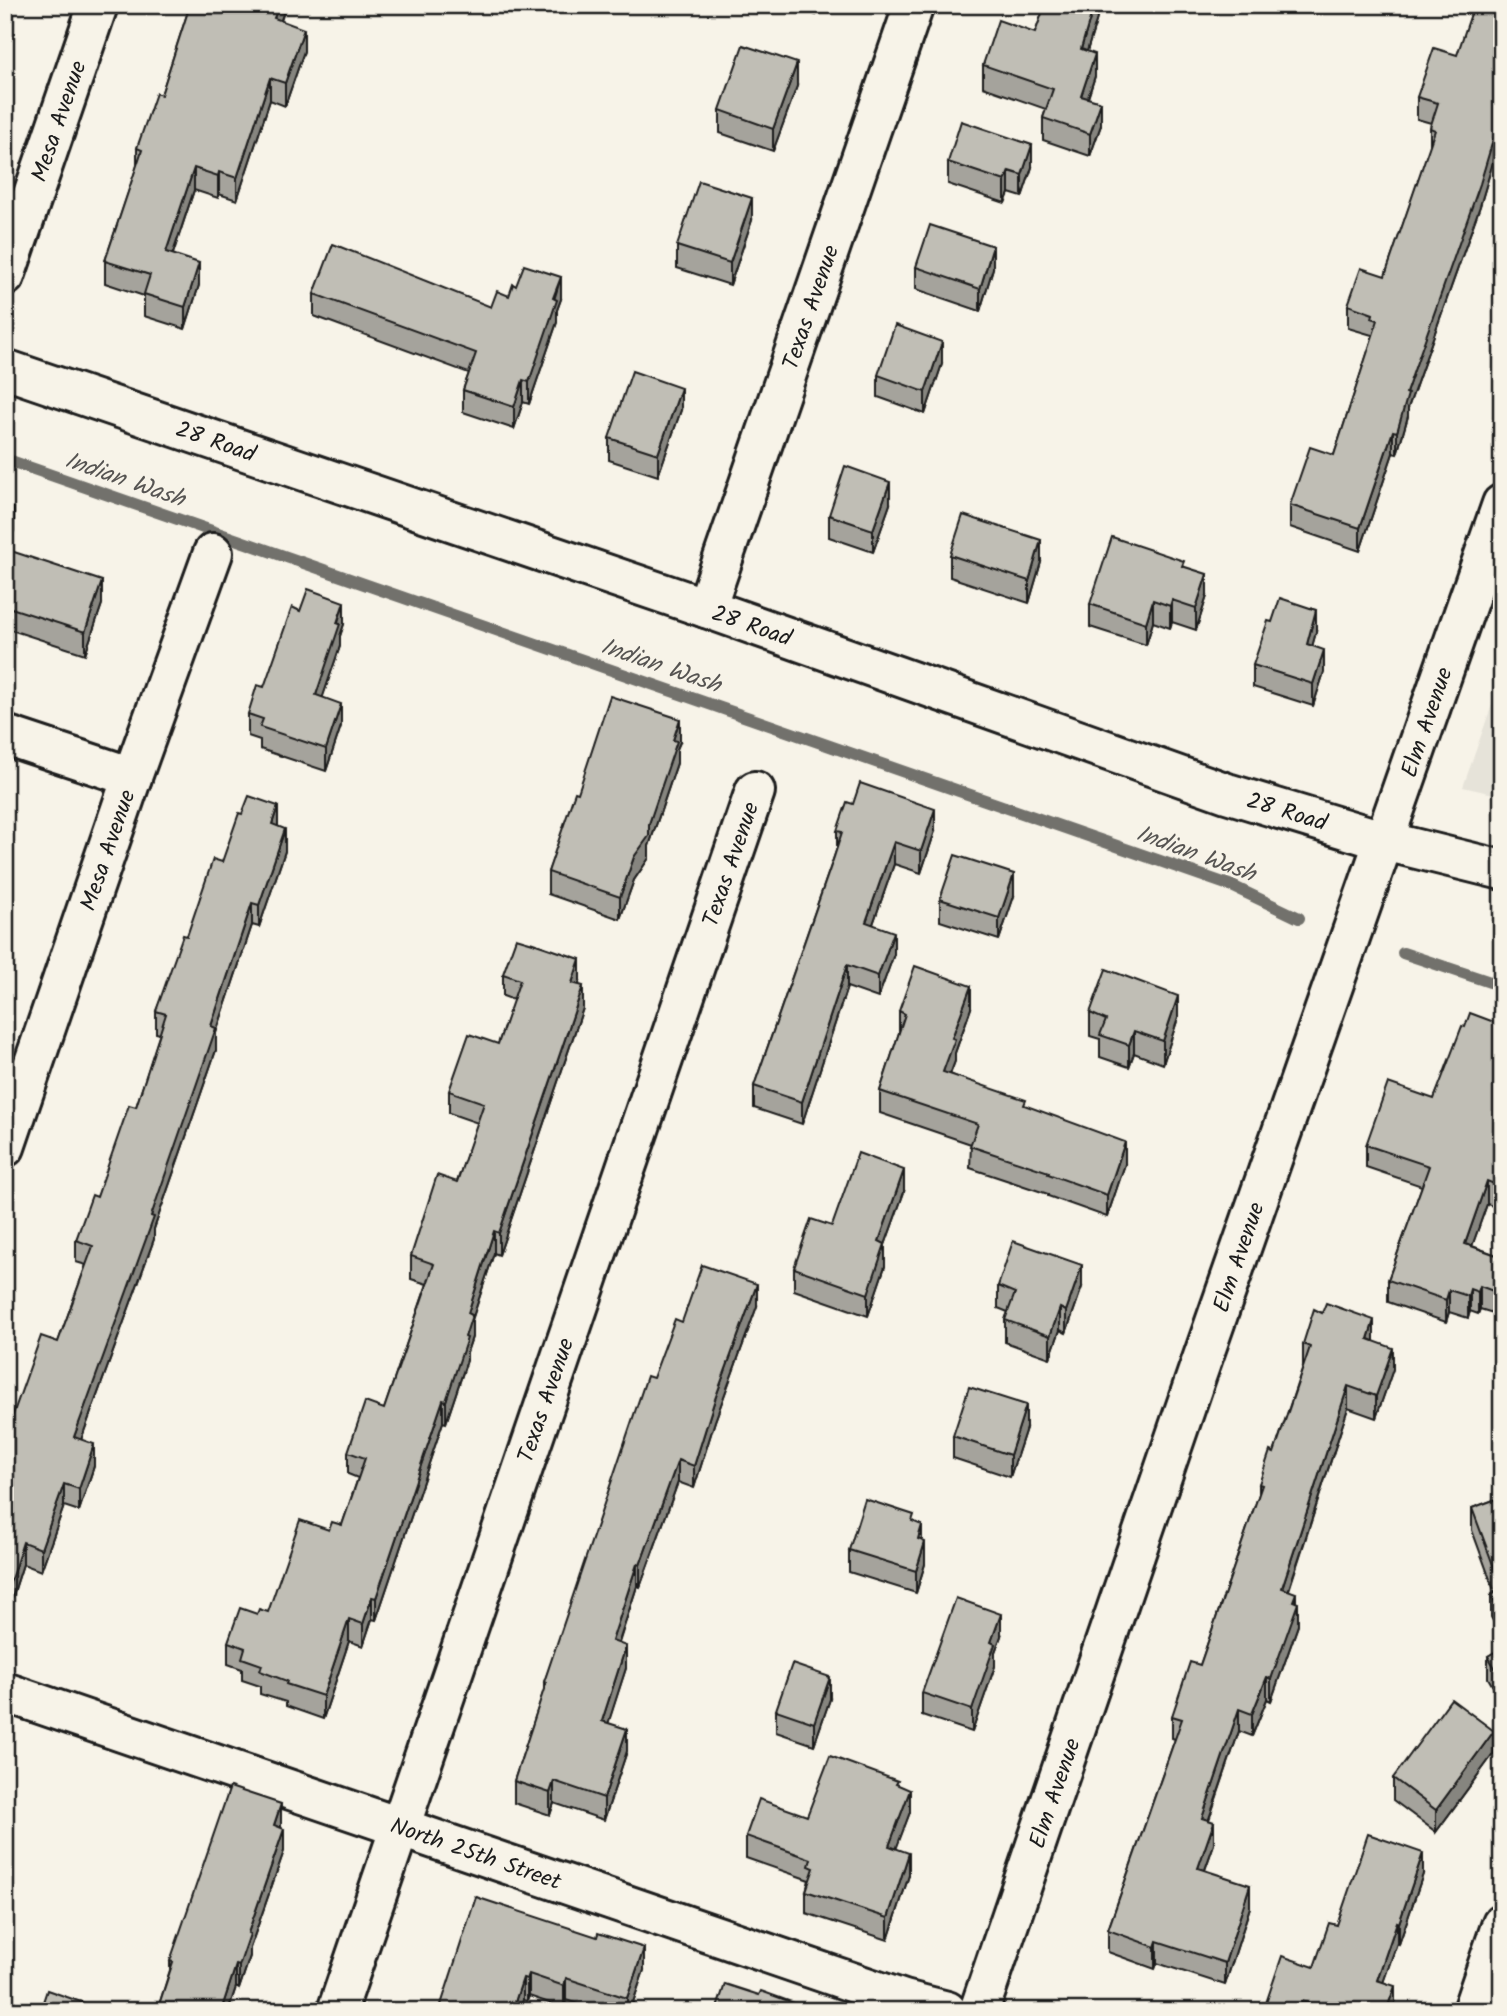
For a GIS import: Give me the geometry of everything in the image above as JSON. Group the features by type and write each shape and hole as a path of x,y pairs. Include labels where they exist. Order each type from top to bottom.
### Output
{"street":[{"name":"Mesa Avenue","path":"5,276 98,5"},
{"name":"Texas Avenue","path":"706,608 915,5"},
{"name":"28 Road","path":"5,369 706,608 1227,793 1385,841 1502,870"},
{"name":"Elm Avenue","path":"979,2011 1188,1400 1502,504"},
{"name":"Mesa Avenue","path":"5,1147 132,776 213,554"},
{"path":"5,735 132,776"},
{"name":"Texas Avenue","path":"337,2011 755,791"},
{"name":"North 25th Street","path":"5,1692 904,2000 947,2011"},
{"path":"1472,2011 1502,1923"}],"shaded area":[{"path":"1502,676 1502,796 1463,787"}],"building":[{"path":"190,5 279,5 274,18 304,29 285,83 270,78 237,178 219,172 218,176 194,168 166,252 199,263 185,307 144,294 150,275 105,261 142,150 137,148 156,93 161,95"},
{"path":"1045,5 1094,5 1081,49 1095,54 1081,96 1101,102 1090,134 1043,118 1053,89 983,65 998,20 1035,33"},
{"path":"1474,5 1502,5 1502,110 1480,184 1406,393 1408,394 1397,432 1393,431 1360,528 1290,505 1310,447 1334,455 1378,320 1372,318 1373,314 1348,305 1361,268 1385,276 1435,130 1430,128 1438,103 1417,97 1434,48 1457,55"},
{"path":"743,45 797,63 773,129 720,110"},
{"path":"961,121 1032,145 1022,175 1009,171 1005,181 948,162"},
{"path":"699,181 752,198 730,263 677,246"},
{"path":"930,225 993,246 980,289 916,267"},
{"path":"333,244 491,307 497,291 509,296 524,265 561,277 553,298 557,300 529,382 523,380 514,407 463,390 476,353 314,294"},
{"path":"895,325 942,342 925,392 878,375"},
{"path":"632,371 681,388 658,454 609,438"},
{"path":"845,466 890,482 873,530 829,515"},
{"path":"5,505 14,508 5,533"},
{"path":"963,515 1041,540 1029,581 950,555"},
{"path":"1112,537 1184,561 1182,566 1207,574 1196,608 1172,600 1170,606 1153,600 1146,623 1090,604"},
{"path":"5,549 102,581 85,632 5,606"},
{"path":"308,589 344,602 337,623 340,624 316,695 341,704 326,749 260,727 263,719 248,714 257,685 264,687 292,607 300,611"},
{"path":"1280,598 1316,610 1307,644 1324,650 1313,684 1253,665 1268,621 1272,622"},
{"path":"610,696 680,719 673,740 677,741 649,824 649,836 634,857 620,897 548,872"},
{"path":"860,783 935,809 921,851 894,842 866,922 894,932 878,976 847,965 802,1102 754,1086 834,857 842,832 837,831 847,802 853,804"},
{"path":"249,796 278,806 272,824 285,829 259,905 252,903 211,1026 216,1028 151,1216 154,1217 74,1437 94,1444 79,1489 64,1484 41,1549 23,1542 5,1598 5,1437 41,1336 58,1342 93,1246 76,1240 92,1195 97,1197 129,1105 136,1107 166,1014 156,1011 183,935 187,936 213,859 222,862 239,813 242,814"},
{"path":"955,855 1014,874 999,918 940,899"},
{"path":"516,938 580,959 572,983 583,986 499,1233 494,1231 468,1313 472,1315 465,1337 467,1338 446,1401 443,1400 376,1598 372,1597 363,1624 349,1619 323,1696 286,1684 287,1681 260,1671 262,1665 242,1658 245,1648 228,1642 240,1608 257,1614 259,1609 268,1612 300,1520 329,1530 332,1522 342,1525 365,1458 348,1452 365,1402 384,1409 434,1264 411,1256 437,1175 457,1182 484,1103 449,1091 469,1034 498,1044 520,980 503,974"},
{"path":"915,966 971,986 943,1072 1026,1100 1024,1105 1125,1142 1107,1195 1048,1174 1049,1172 970,1146 978,1124 880,1091 905,1014 899,1011"},
{"path":"1106,969 1178,996 1163,1041 1134,1031 1129,1045 1100,1035 1106,1020 1090,1013"},
{"path":"1470,1013 1502,1025 1502,1187 1487,1181 1465,1244 1502,1257 1502,1265 1493,1291 1480,1286 1478,1292 1470,1289 1468,1296 1449,1290 1446,1300 1388,1280 1429,1166 1366,1145 1388,1083 1434,1099 1462,1026 1465,1027"},
{"path":"858,1153 904,1170 879,1241 885,1244 868,1294 794,1268 811,1219 832,1226"},
{"path":"1013,1241 1082,1265 1066,1311 1060,1308 1050,1336 1005,1320 1015,1293 998,1286"},
{"path":"702,1265 757,1284 694,1466 678,1460 640,1565 637,1564 612,1641 626,1646 602,1721 627,1729 604,1798 554,1781 550,1793 514,1781 546,1683 544,1682 647,1376 653,1378 675,1319 682,1322"},
{"path":"1326,1303 1374,1320 1368,1339 1393,1348 1376,1396 1348,1386 1282,1588 1296,1593 1293,1601 1298,1603 1271,1679 1267,1677 1252,1714 1239,1709 1202,1818 1214,1822 1198,1868 1250,1885 1225,1963 1157,1941 1155,1947 1108,1930 1182,1719 1172,1716 1190,1662 1200,1665 1262,1485 1259,1484 1270,1451 1274,1453 1310,1347 1303,1344 1314,1309 1322,1313"},
{"path":"969,1387 1026,1405 1010,1455 953,1436"},
{"path":"1502,1497 1502,1589 1472,1508"},
{"path":"865,1499 914,1515 912,1521 922,1525 918,1539 925,1542 916,1571 849,1550"},
{"path":"1502,1589 1502,1616 1491,1595"},
{"path":"956,1598 1001,1614 991,1642 995,1644 972,1710 922,1693"},
{"path":"1502,1648 1502,1680 1488,1656"},
{"path":"792,1664 830,1677 814,1723 776,1710"},
{"path":"1451,1699 1494,1731 1436,1810 1393,1778"},
{"path":"830,1756 898,1781 896,1784 910,1790 889,1846 909,1853 888,1918 806,1891 814,1868 809,1866 811,1859 746,1836 759,1799 807,1816"},
{"path":"230,1787 281,1804 274,1825 284,1829 248,1933 250,1934 239,1966 236,1965 221,2011 157,2011 173,1962 170,1961"},
{"path":"1368,1834 1423,1853 1377,1980 1395,1986 1386,2011 1331,2011 1302,2001 1299,2011 1280,2011 1265,2006 1282,1956 1314,1967 1329,1923 1337,1925"},
{"path":"476,1897 597,1937 598,1933 644,1948 627,1998 566,1978 564,1986 529,1974 527,1979 523,1978 512,2011 439,2011"},
{"path":"725,1984 759,1995 761,1991 816,2011 716,2011"},
{"path":"47,1990 90,2005 88,2011 40,2011"}],"waterway":[{"name":"Indian Wash","path":"5,459 1232,886 1299,918"},
{"name":"Indian Wash","path":"1403,953 1502,986"}]}
